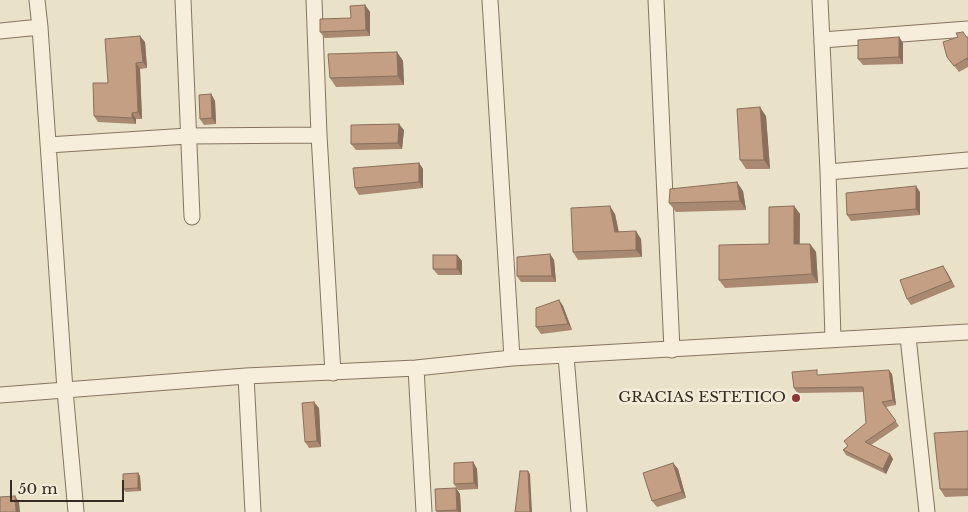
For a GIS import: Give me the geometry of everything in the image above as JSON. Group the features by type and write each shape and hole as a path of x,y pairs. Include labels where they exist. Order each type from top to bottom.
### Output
{"street":[{"path":"36,0 40,27 65,390 76,512"},
{"path":"183,0 192,217"},
{"path":"314,0 319,135 333,373"},
{"path":"490,0 512,358"},
{"path":"656,0 672,350"},
{"path":"820,0 833,339"},
{"path":"0,31 40,27"},
{"path":"822,40 968,29"},
{"path":"48,145 188,136 319,135"},
{"path":"828,172 968,160"},
{"path":"0,395 246,376 416,368 512,358 968,332"},
{"path":"908,336 926,512"},
{"path":"566,356 579,512"},
{"path":"416,368 424,512"},
{"path":"246,376 252,512"}],"building":[{"path":"365,5 366,30 320,32 320,19 351,18 350,6"},
{"path":"963,32 968,39 968,60 967,58 954,66 947,57 943,42 958,37 956,33"},
{"path":"140,36 143,62 136,63 138,112 132,113 132,118 94,116 93,83 108,83 105,39"},
{"path":"899,37 899,57 858,59 858,40"},
{"path":"397,52 398,76 330,78 328,54"},
{"path":"211,94 212,118 200,119 199,95"},
{"path":"760,107 764,160 740,160 737,109"},
{"path":"399,124 398,143 351,144 351,125"},
{"path":"419,163 419,182 355,188 353,168"},
{"path":"737,182 740,201 669,203 670,189"},
{"path":"916,186 916,209 847,215 846,193"},
{"path":"610,206 615,232 636,231 636,250 573,252 571,208"},
{"path":"794,206 794,244 810,244 812,274 719,280 719,245 769,244 769,207"},
{"path":"550,254 552,276 517,276 517,257"},
{"path":"433,255 457,255 457,269 433,269"},
{"path":"943,266 951,281 907,299 900,280"},
{"path":"559,300 568,324 536,327 536,308"},
{"path":"817,370 817,375 889,370 893,400 882,402 896,421 865,442 890,454 883,469 843,450 848,446 844,441 866,423 863,387 794,388 792,372"},
{"path":"314,402 317,441 305,442 302,403"},
{"path":"968,431 968,489 940,489 934,433"},
{"path":"473,462 474,483 454,484 454,463"},
{"path":"673,463 682,492 652,501 643,473"},
{"path":"520,471 528,471 530,512 515,512"},
{"path":"138,473 138,488 123,489 123,474"},
{"path":"456,488 457,510 436,511 435,489"},
{"path":"15,496 16,512 0,512 0,497"}],"place":[{"name":"GRACIAS ESTETICO","path":"796,398"}]}
